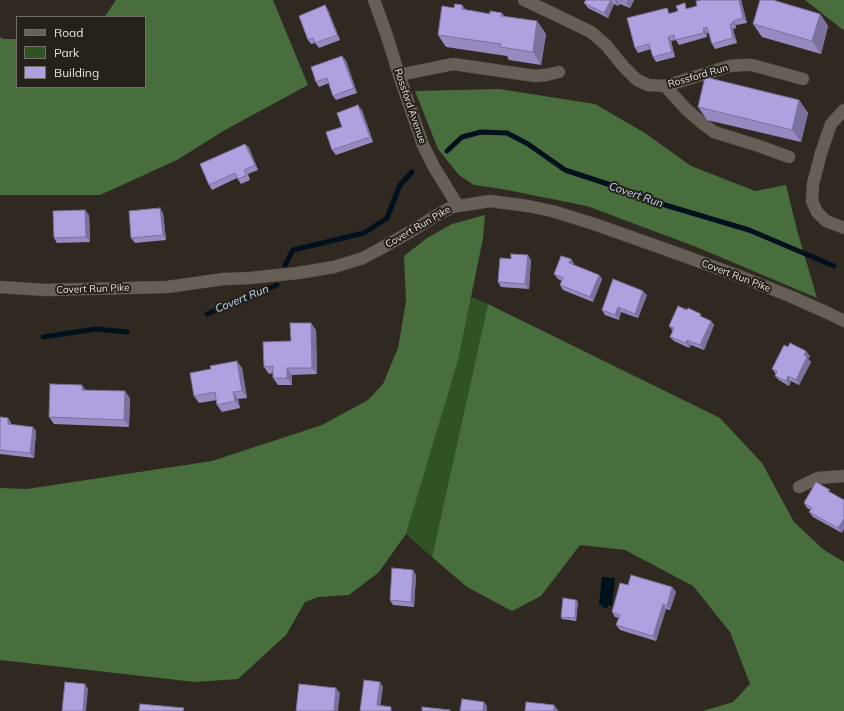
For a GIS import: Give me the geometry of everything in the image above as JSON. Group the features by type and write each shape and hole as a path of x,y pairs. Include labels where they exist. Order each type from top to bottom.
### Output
{"street":[{"name":"Rossford Run","path":"524,0 591,32 606,45 637,80 648,86 665,86 730,66 743,65 752,65 803,80"},
{"name":"Rossford Avenue","path":"377,1 399,75 423,145 434,168 458,206"},
{"path":"399,75 454,64 535,76 559,72"},
{"path":"665,86 686,109 714,132 788,157"},
{"path":"844,110 831,124 821,153 813,184 812,201 816,212 826,221 844,228"},
{"name":"Covert Run Pike","path":"0,287 45,290 167,287 334,267 363,258 373,253 452,207 490,200 552,211 676,252 792,297 844,321"},
{"path":"799,487 818,478 844,476"}],"green space":[{"path":"116,0 273,0 308,85 225,130 177,160 100,195 0,195 0,37 4,39 16,39 16,88 146,88 146,16 105,16"},
{"path":"805,0 844,0 844,30 842,29"},
{"path":"499,89 595,104 645,133 691,166 755,191 786,185 797,230 817,298 699,248 587,206 474,185 459,175 438,149 415,91"},
{"path":"485,215 483,238 458,361 406,534 379,572 349,595 318,597 305,602 286,635 238,679 195,682 0,660 0,488 27,489 212,461 322,425 368,400 383,384 398,348 406,301 404,256 427,238 452,224"},
{"path":"471,297 488,304 432,557 406,534 458,361"},
{"path":"488,304 720,418 762,463 794,522 824,550 844,562 844,711 703,711 733,702 750,684 730,632 693,586 625,550 580,545 541,596 512,611 467,587 432,557"}],"water":[{"path":"602,577 615,578 612,606 608,605 608,608 602,607 602,605 599,604"}],"building":[{"path":"586,0 611,0 604,13 584,3"},
{"path":"619,0 628,0 626,3"},
{"path":"739,0 743,18 733,21 733,24 730,24 733,38 712,44 707,27 703,28 704,33 675,40 674,35 668,37 672,52 653,57 649,44 635,48 627,18 667,8 669,14 678,11 676,6 685,3 686,9 697,6 696,1"},
{"path":"760,0 773,0 820,14 812,41 753,24"},
{"path":"455,4 462,5 462,9 490,14 490,11 502,13 501,16 537,21 533,52 500,47 501,44 438,35 442,6 454,8"},
{"path":"325,5 337,35 315,43 313,38 308,40 299,16"},
{"path":"342,56 354,88 333,96 327,78 316,82 311,67"},
{"path":"705,77 799,100 792,130 698,107"},
{"path":"358,105 370,137 332,150 326,132 342,127 337,113"},
{"path":"245,144 255,165 244,170 247,175 238,179 235,173 209,185 200,164"},
{"path":"160,208 163,235 131,238 129,211"},
{"path":"85,210 86,237 54,238 53,211"},
{"path":"511,254 528,255 525,284 498,282 500,258 511,259"},
{"path":"561,256 571,259 569,263 599,275 590,297 560,285 563,278 554,274"},
{"path":"613,279 643,291 635,314 618,307 615,315 602,310"},
{"path":"678,306 687,310 688,308 711,321 700,345 687,340 686,343 670,337 674,328 669,326"},
{"path":"290,323 311,323 312,368 287,368 287,378 273,378 273,366 264,367 263,342 291,341"},
{"path":"790,343 806,351 804,355 807,357 796,380 788,376 786,381 775,376 777,371 772,369 784,345 788,347"},
{"path":"237,361 242,391 233,392 235,401 217,405 215,392 194,396 190,373 211,369 210,366"},
{"path":"50,384 82,385 82,390 125,391 124,420 49,417"},
{"path":"0,417 8,418 8,424 33,427 30,453 0,450"},
{"path":"816,482 844,500 844,519 838,528 809,512 812,508 804,503"},
{"path":"392,568 413,570 411,602 390,600"},
{"path":"631,575 672,587 667,606 663,604 653,636 616,625 620,615 612,612 620,583 628,585"},
{"path":"563,598 576,600 575,618 561,617"},
{"path":"364,680 380,682 377,705 391,707 391,711 360,711"},
{"path":"65,682 85,684 83,711 62,711"},
{"path":"299,684 336,688 334,711 296,711"},
{"path":"462,699 484,702 483,711 460,711"},
{"path":"526,702 554,705 554,711 525,711"},
{"path":"140,704 184,708 183,711 139,711"},
{"path":"422,707 450,710 450,711 422,711"}],"waterway":[{"name":"Covert Run","path":"447,151 462,137 481,132 507,133 528,144 565,170 623,189 665,205 749,230 834,266"},
{"name":"Covert Run","path":"285,265 293,250 364,233 387,218 400,185 412,172"},
{"name":"Covert Run","path":"207,314 277,285"},
{"name":"Covert Run","path":"43,337 96,329 127,332"}]}
